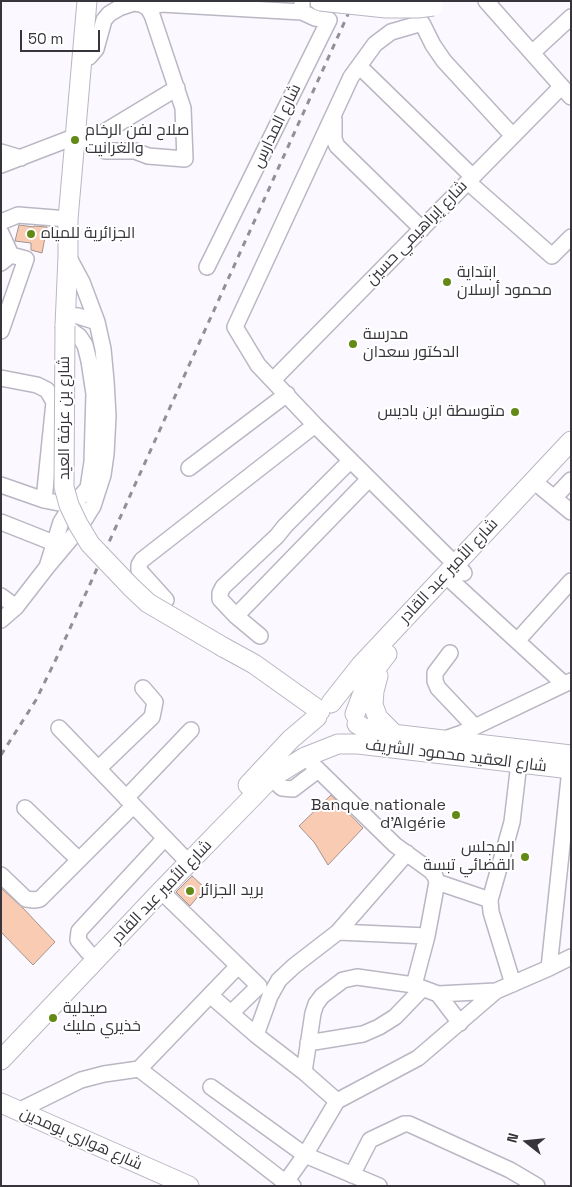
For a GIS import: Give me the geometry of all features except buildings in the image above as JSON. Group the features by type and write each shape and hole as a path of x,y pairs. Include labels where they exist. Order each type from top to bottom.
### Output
{"main road":[{"name":"شارع بن عرفة العيد","path":"87,1 82,58 83,138 68,219 64,486 69,505 90,544 130,587 148,603 254,664 322,710"},
{"path":"320,1 386,8 418,8 439,4"},
{"name":"شارع الأمير عبد القادر","path":"356,719 368,679 384,656 571,441"},
{"name":"شارع الأمير عبد القادر","path":"1,1060 161,891 185,858 291,739 322,710 362,665 454,574 548,493 571,457"},
{"path":"384,656 374,691 373,705 378,718 394,734"},
{"path":"345,704 356,719 355,734 344,744 331,744 320,737 315,724 322,710 345,704"},
{"name":"شارع العقيد محمود الشريف","path":"356,719 366,730 440,741 571,755"},
{"name":"شارع الأمير عبد القادر","path":"1,1044 88,952 271,778 312,763 339,744"},
{"name":"شارع العقيد محمود الشريف","path":"339,744 358,744 571,769"},
{"name":"شارع هواري بومدين","path":"10,1107 189,1186"}],"street":[{"path":"486,1 567,89"},
{"path":"82,58 89,57 96,49 104,20 110,14 119,8 134,3 148,8 183,108 184,159 148,156 135,151 105,151 83,138"},
{"path":"148,8 161,4 302,7"},
{"name":"شارع المدارس","path":"207,267 329,20 315,18 302,7"},
{"path":"532,53 571,17"},
{"path":"440,741 568,683 517,641 369,479 314,425 258,365 235,327 351,77 375,44 391,32 422,23 433,45 444,61 513,136"},
{"path":"359,66 471,179 552,256 571,237"},
{"path":"1,165 83,138 177,88"},
{"name":"شارع إبراهيمي حسين","path":"273,380 513,136 567,89"},
{"path":"334,113 334,139 337,146 422,229"},
{"path":"1,152 21,158"},
{"path":"1,222 18,215 68,219"},
{"path":"1,233 6,259 26,260 1,331"},
{"path":"1,620 16,607 78,530 93,506 103,475 108,416 106,380 97,322 82,282 68,256"},
{"path":"47,568 61,522 88,488 90,478 94,394 85,345 65,320 78,316 97,322"},
{"path":"1,378 38,385 47,390 54,402 44,500"},
{"path":"189,468 287,394"},
{"path":"166,600 139,570 142,560 314,425"},
{"path":"260,636 236,616 220,599 220,594 277,536 284,526 350,461"},
{"path":"236,616 369,479"},
{"path":"571,480 548,493 571,512"},
{"path":"1,485 44,500 73,507 93,506"},
{"path":"1,522 54,542"},
{"path":"517,641 571,581"},
{"path":"1,596 16,607"},
{"path":"450,653 435,674 435,681 438,688 474,727"},
{"path":"99,768 152,717 155,702 143,688"},
{"path":"59,728 185,858"},
{"path":"1,875 26,899 40,899 79,860 191,730"},
{"path":"308,1043 363,1034 380,1027 395,1017 418,987 437,882 431,871 390,840 312,763"},
{"path":"513,984 491,912 490,900 512,822 519,763"},
{"path":"549,968 571,769"},
{"path":"25,808 79,860"},
{"path":"88,952 78,940 78,931 165,838"},
{"path":"256,1035 270,996 279,980 338,932 407,853"},
{"path":"437,882 490,900"},
{"path":"161,891 270,996"},
{"path":"338,932 428,936"},
{"path":"139,1069 288,1185 337,1101 418,1058 496,991 571,957"},
{"path":"10,1107 81,1080 104,1074 139,1069 238,966"},
{"path":"304,1072 316,1004 322,996 343,980 357,977 418,987 438,994 496,991"},
{"path":"231,1013 258,986"},
{"path":"438,994 460,1023"},
{"path":"210,995 337,1101"},
{"path":"211,1087 305,1155 357,1179 379,1186"},
{"path":"357,1179 370,1140 404,1124 409,1124 510,1170 537,1186"}],"railway":[{"path":"1,755 36,700 57,657 354,1"}],"place":[{"name":"صلاح لفن الرخام والغرانيت","path":"75,140"},
{"name":"الجزائرية للمياه","path":"31,234"},
{"name":"ابتداية محمود أرسلان","path":"447,282"},
{"name":"مدرسة الدكتور سعدان","path":"353,344"},
{"name":"متوسطة ابن باديس","path":"515,412"},
{"name":"Banque nationale d'Algérie","path":"456,815"},
{"name":"المجلس القضائي تبسة","path":"525,857"},
{"name":"بريد الجزائر","path":"190,891"},
{"name":"صيدلية خذيري مليك","path":"53,1018"}]}
